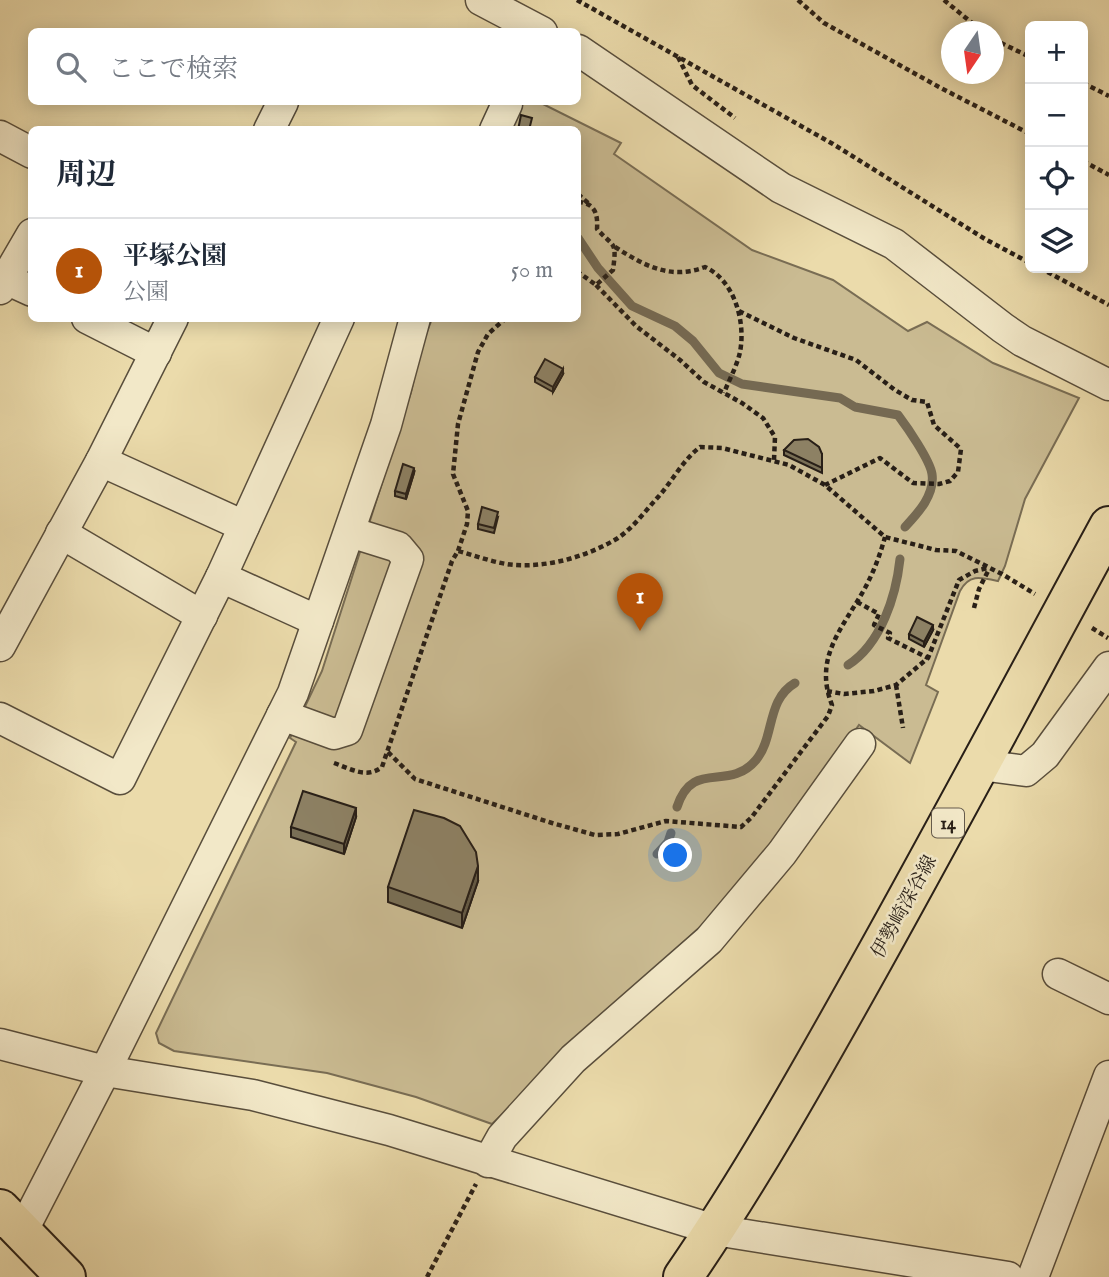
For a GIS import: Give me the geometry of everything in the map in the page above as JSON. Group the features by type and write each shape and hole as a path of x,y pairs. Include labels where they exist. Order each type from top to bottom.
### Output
{"main road":[{"name":"伊勢崎深谷線","path":"683,1277 785,1117 904,906 1109,526"},
{"path":"11,1221 66,1277"}],"street":[{"path":"481,0 534,28"},
{"path":"581,52 781,188 894,244 1003,328 1109,385"},
{"path":"271,126 282,105"},
{"path":"0,136 28,151"},
{"path":"13,286 28,245"},
{"path":"95,322 156,353"},
{"path":"0,646 102,461 171,322"},
{"path":"0,719 120,779 221,577 337,322"},
{"path":"11,1221 105,1071 293,693 386,425 414,322"},
{"path":"102,461 244,526"},
{"path":"282,715 334,733 347,730 408,559 398,548 350,532"},
{"path":"61,533 202,616"},
{"path":"221,577 318,621"},
{"path":"980,765 1026,771 1045,755 1109,667"},
{"path":"488,1162 502,1137 573,1059 709,940 782,853 860,744"},
{"path":"1058,974 1109,999"},
{"path":"0,1044 105,1071 254,1095 389,1130 715,1230 1009,1277"},
{"path":"1033,1277 1109,1076"}],"path":[{"path":"577,0 833,144 985,239 1025,259"},
{"path":"797,0 824,23 1025,131"},
{"path":"944,0 970,21"},
{"path":"1004,44 1025,55"},
{"path":"1085,84 1109,96"},
{"path":"1088,164 1109,175"},
{"path":"581,197 598,214 597,229 609,238 615,247 633,258 670,273 687,274 705,267 718,273 739,311 741,348 724,392"},
{"path":"581,203 592,206"},
{"path":"597,284 613,270 615,247"},
{"path":"1049,273 1109,305"},
{"path":"581,274 597,284 635,326 704,382 763,418 775,436 774,460"},
{"path":"739,311 794,338 856,360 895,390 912,400 927,402 934,425 961,449 958,472 950,481 939,484 908,480 880,458 825,485"},
{"path":"328,762 373,774 382,767 388,752 467,524 468,511 453,474 458,424 478,352 488,334 502,322"},
{"path":"458,551 514,565 546,564 587,554 619,537 638,519 666,488 691,454 700,447 722,448 774,460 810,475 885,537 936,550 956,551 1035,594"},
{"path":"388,752 415,779 595,835 618,834 666,821 741,827 751,818 828,716 832,705 825,671 830,649 879,561 885,537"},
{"path":"974,608 989,568"},
{"path":"827,691 844,694 874,691 896,685 928,658 959,580 975,570 989,568"},
{"path":"857,602 879,614 874,625 890,633 888,638 928,658"},
{"path":"1088,626 1109,638"},
{"path":"896,685 903,728"},
{"path":"427,1277 488,1162"}],"shaded area":[{"path":"519,105 545,105 621,143 614,154 752,250 833,280 908,331 927,322 993,363 1079,398 1025,499 998,581 986,578 971,579 960,591 926,685 938,692 910,763 859,725 767,855 718,910 492,1124 416,1097 327,1073 174,1051 159,1043 156,1033 296,742 290,738 322,671 431,322 581,322 581,126 510,126"}],"building":[{"path":"521,115 532,118 530,126 519,126"},
{"path":"545,359 563,369 553,387 535,377"},
{"path":"808,439 819,447 822,468 784,450 794,440"},
{"path":"403,464 414,468 406,494 395,491"},
{"path":"482,507 498,512 494,528 478,524"},
{"path":"917,617 933,625 924,642 909,634"},
{"path":"303,791 356,808 344,844 291,827"},
{"path":"414,810 444,818 460,826 476,852 478,866 462,913 388,887"}],"waterway":[{"path":"581,242 598,268 632,306 675,326 693,341 719,373 742,384 840,398 855,407 898,415 923,452 932,474 928,496 905,527"},
{"path":"848,665 869,645 885,618 895,588 900,559"},
{"path":"677,807 684,792 692,784 702,779 734,774 756,760 766,741 779,699 795,683"},
{"path":"657,854 668,842 671,833"}],"place":[{"name":"平塚公園","path":"640,631"}]}
